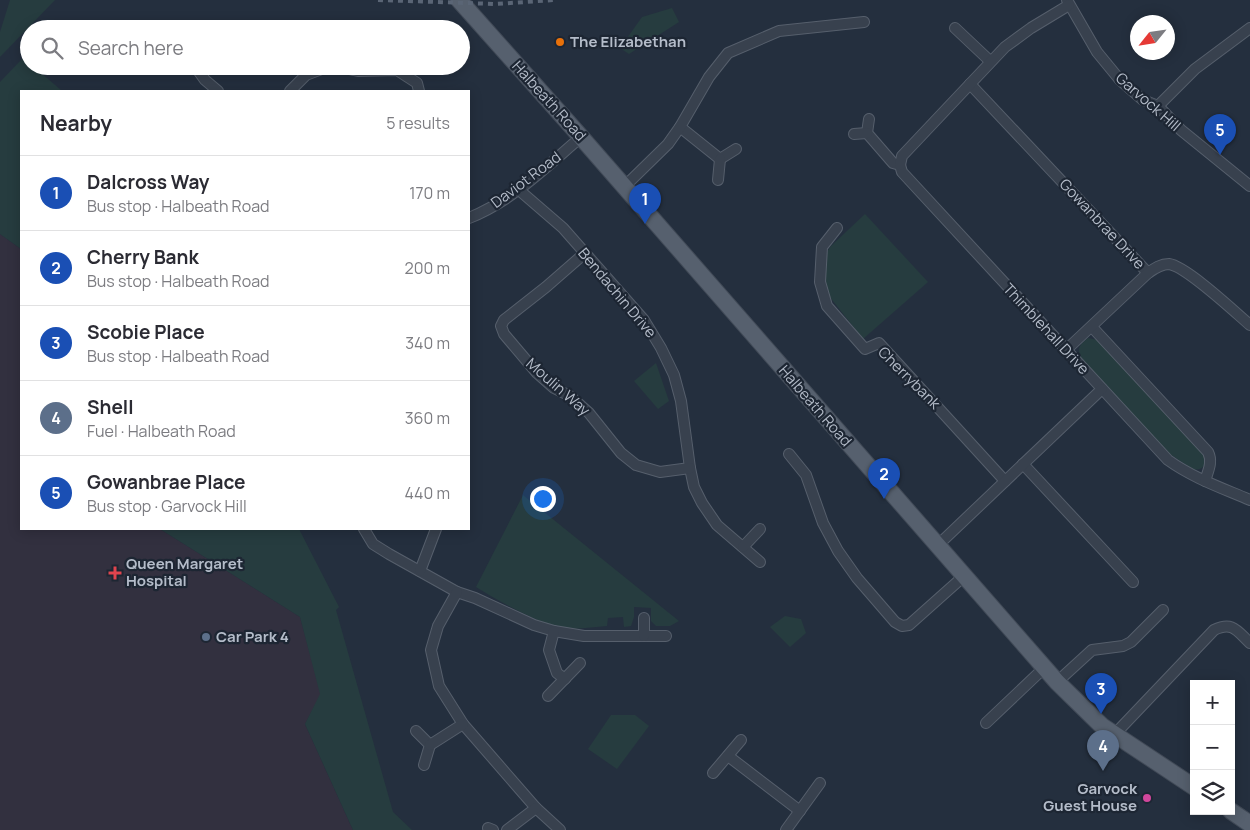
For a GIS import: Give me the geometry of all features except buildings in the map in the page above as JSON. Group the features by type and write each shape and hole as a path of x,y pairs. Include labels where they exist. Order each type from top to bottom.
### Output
{"main road":[{"name":"Halbeath Road","path":"459,0 1057,682 1085,711 1114,734 1190,784"},
{"path":"1235,814 1250,824"}],"street":[{"path":"900,165 902,156 1005,47 1068,2"},
{"name":"Garvock Hill","path":"1068,2 1097,52 1120,80 1143,100 1158,106 1181,130 1250,186"},
{"path":"624,187 668,144 709,77 728,53 779,31 864,22"},
{"path":"955,28 990,62"},
{"path":"1158,106 1195,69 1250,28"},
{"path":"201,75 217,90"},
{"path":"291,90 306,75"},
{"path":"405,75 417,83 419,90"},
{"name":"Gowanbrae Drive","path":"970,84 1148,273 1166,264 1182,269 1250,325"},
{"path":"854,134 867,133 869,119"},
{"path":"680,127 720,159"},
{"name":"Thimblehall Drive","path":"867,133 893,163 900,165 902,172 1168,460 1177,467 1250,500"},
{"name":"Daviot Road","path":"470,218 496,205 519,190 581,137"},
{"path":"720,159 736,149"},
{"path":"718,180 720,159"},
{"name":"Bendachin Drive","path":"519,190 564,228 584,254 644,320 662,348 674,375 686,427 694,487 710,517 760,562"},
{"name":"Cherrybank","path":"838,228 822,247 820,282 827,306 865,349 879,343 1005,481"},
{"name":"Moulin Way","path":"584,254 504,320 501,326 504,334 537,372 554,388 570,396 589,413 621,453 636,465 660,472 690,468"},
{"path":"1066,350 1148,273"},
{"path":"1092,327 1208,452 1211,462 1204,480"},
{"path":"938,546 1102,388"},
{"path":"790,454 806,476 823,523 838,551 856,578 895,622 902,626 909,625 964,576"},
{"path":"1024,464 1133,582"},
{"path":"743,547 760,529"},
{"path":"365,530 372,544 457,592 554,632 584,636 666,636"},
{"path":"420,571 436,530"},
{"path":"457,592 438,626 431,650 439,686 464,724 536,808 560,830"},
{"path":"1057,682 1092,650 1123,646 1131,642 1163,610"},
{"path":"644,618 644,636"},
{"path":"1114,734 1214,630 1224,626 1233,627 1250,644"},
{"path":"554,632 549,650 557,673 565,679"},
{"path":"548,696 580,663"},
{"path":"986,723 1044,668"},
{"path":"424,765 430,745 464,724"},
{"path":"416,731 430,745"},
{"path":"713,773 741,740"},
{"path":"728,756 800,811"},
{"path":"786,830 820,783"},
{"path":"507,830 536,808"}],"shaded area":[{"name":"Queen Margaret Hospital","path":"0,234 20,248 20,530 162,530 300,617 321,694 305,724 353,830 0,830"}],"green space":[{"path":"10,0 55,0 36,20 20,20 20,36 0,57 0,32"},
{"path":"672,8 679,22 629,54 620,48 642,17"},
{"path":"20,61 20,75 43,75 61,90 20,90 20,248 0,234 0,82"},
{"path":"865,214 928,282 863,339 829,296 824,280 825,255 831,246"},
{"path":"1088,338 1098,340 1206,457 1203,467 1192,469 1170,454 1080,357 1080,346"},
{"path":"656,363 669,401 658,409 634,381"},
{"path":"523,495 679,621 670,626 656,626 651,621 651,608 634,607 634,617 631,626 624,627 623,617 608,618 607,626 580,629 564,628 531,617 476,587"},
{"path":"162,530 300,530 339,607 336,610 393,812 412,830 353,830 305,724 320,694 300,617"},
{"path":"785,616 801,619 806,633 790,647 770,627"},
{"path":"611,715 635,715 649,726 617,769 588,749"}],"railway":[{"path":"378,0 496,4 554,0"}],"place":[{"name":"The Elizabethan","path":"560,42"},
{"name":"Gowanbrae Place","path":"1220,155"},
{"name":"Dalcross Way","path":"645,224"},
{"name":"Cherry Bank","path":"884,499"},
{"name":"Queen Margaret Hospital","path":"115,573"},
{"name":"Car Park 4","path":"206,637"},
{"name":"Scobie Place","path":"1101,714"},
{"name":"Shell","path":"1103,771"},
{"name":"Garvock Guest House","path":"1147,798"}]}
